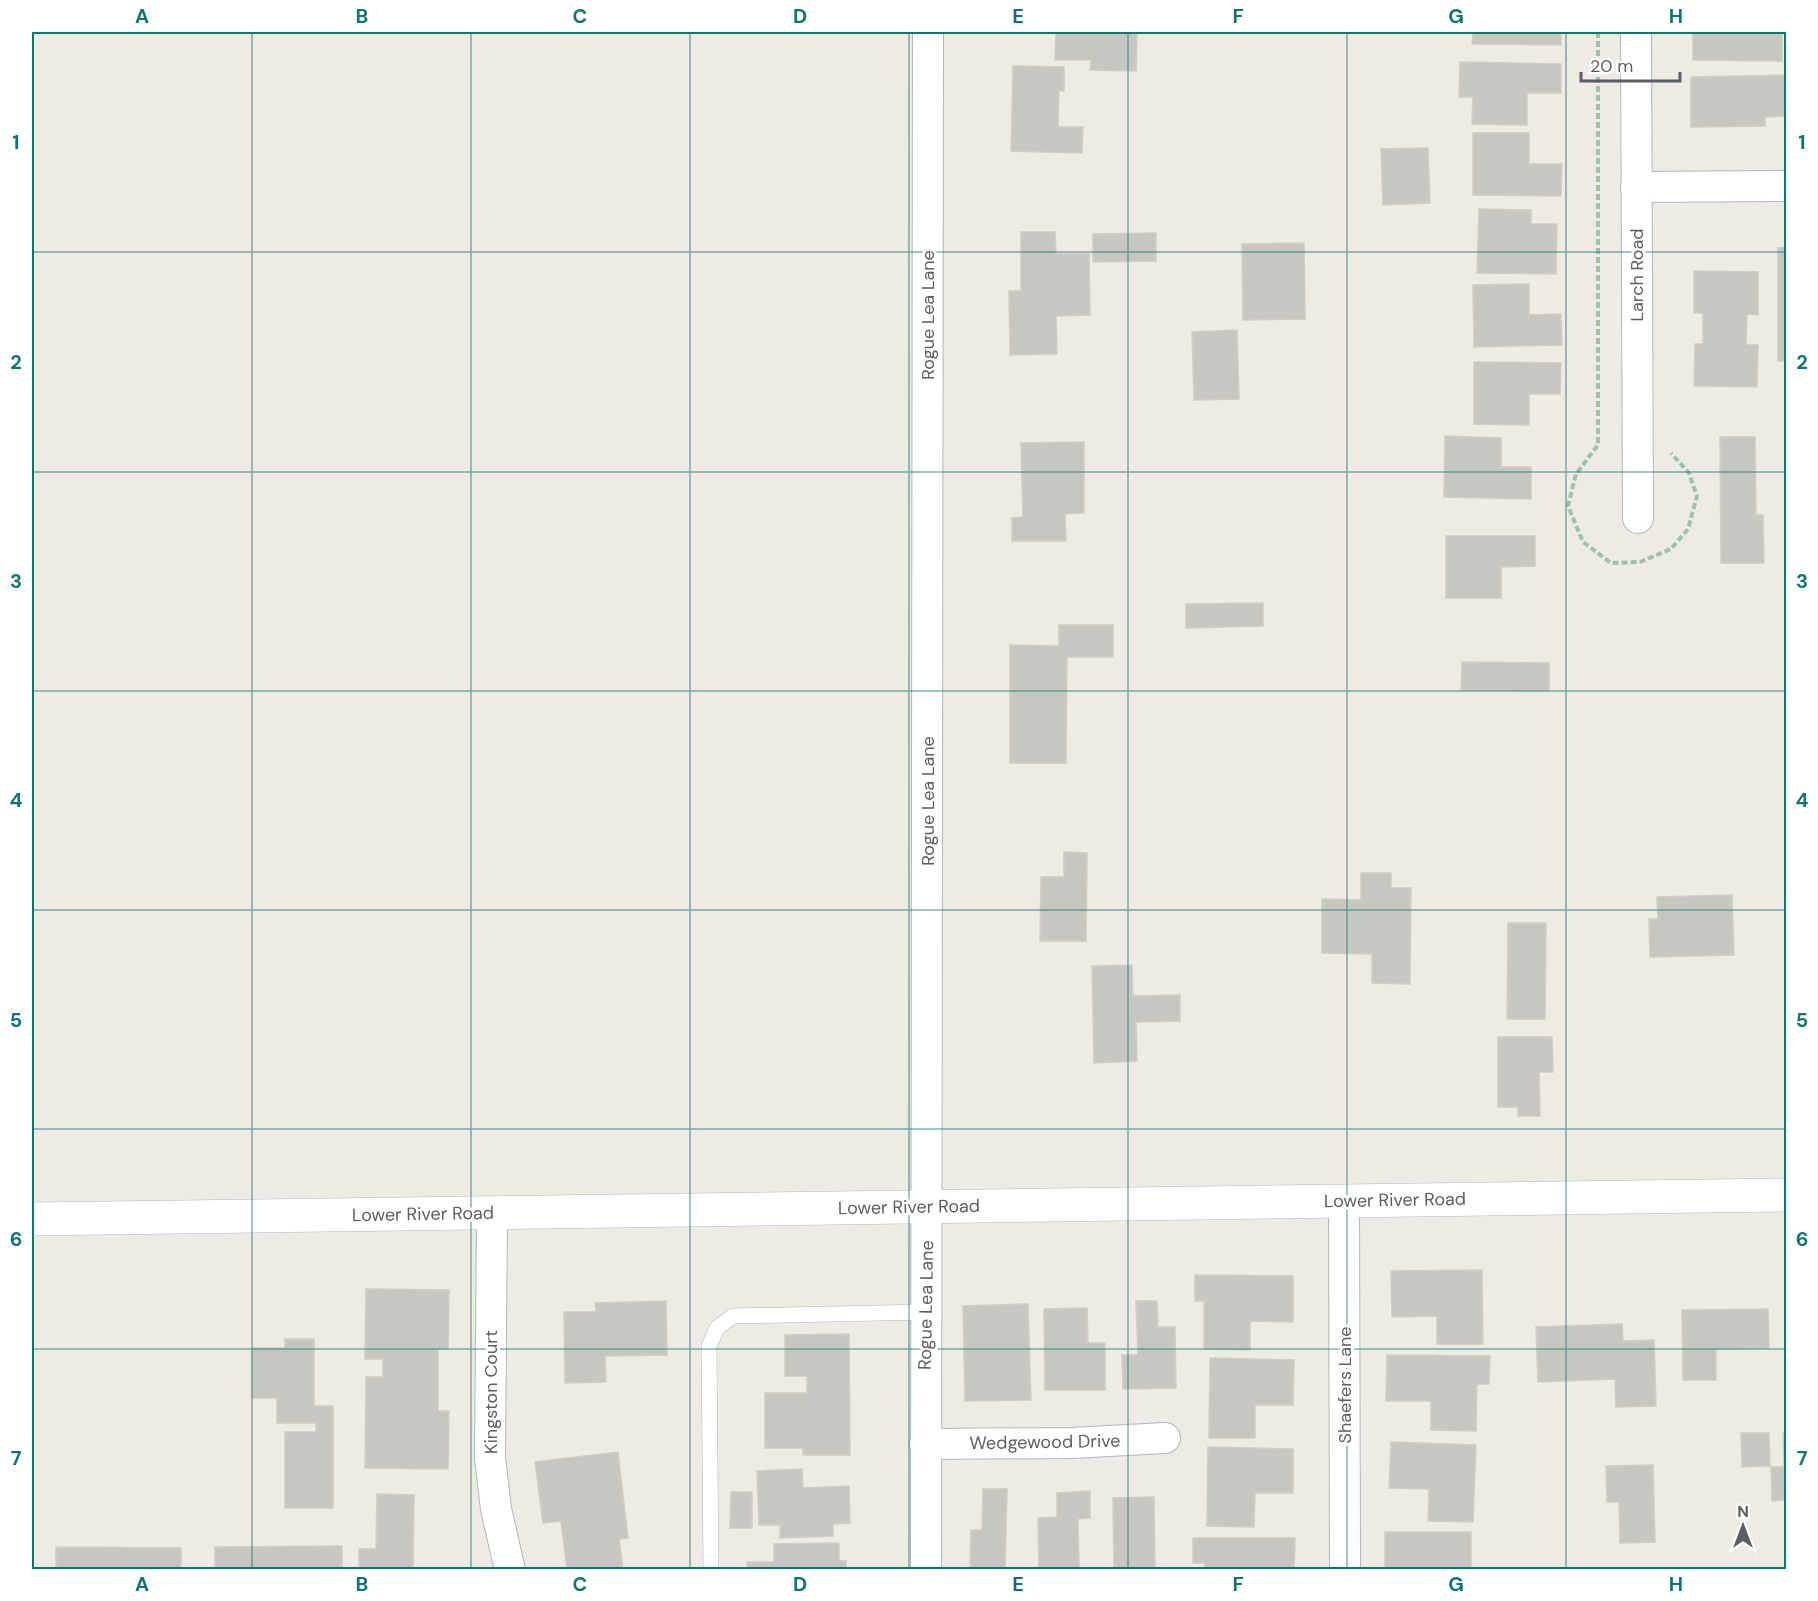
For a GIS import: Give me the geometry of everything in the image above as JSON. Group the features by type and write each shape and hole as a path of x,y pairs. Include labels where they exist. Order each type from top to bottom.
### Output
{"street":[{"name":"Rogue Lea Lane","path":"926,1569 928,32"},
{"name":"Larch Road","path":"1636,32 1638,518"},
{"path":"1636,187 1786,186"},
{"name":"Lower River Road","path":"32,1220 1786,1195"},
{"name":"Shaefers Lane","path":"1344,1201 1345,1569"},
{"name":"Kingston Court","path":"492,1213 490,1458 496,1509 510,1569"},
{"name":"Wedgewood Drive","path":"925,1444 1071,1443 1164,1438"}],"lane":[{"path":"711,1569 709,1346 717,1328 733,1316 927,1312"}],"building":[{"path":"1056,32 1137,32 1136,71 1090,70 1091,60 1055,60"},
{"path":"1473,32 1561,32 1561,45 1472,44"},
{"path":"1693,32 1782,32 1782,61 1693,60"},
{"path":"1460,62 1561,64 1561,93 1527,93 1527,125 1472,124 1473,97 1459,97"},
{"path":"1013,66 1064,67 1064,91 1059,90 1058,127 1083,127 1082,153 1011,151"},
{"path":"1786,75 1786,116 1765,117 1765,126 1691,127 1691,77"},
{"path":"1473,133 1529,133 1529,164 1562,164 1561,196 1473,195"},
{"path":"1428,148 1430,203 1383,205 1381,149"},
{"path":"1479,209 1531,210 1531,224 1557,224 1556,274 1477,273"},
{"path":"1021,232 1055,232 1056,254 1089,254 1090,315 1056,316 1057,354 1010,355 1009,291 1021,291"},
{"path":"1156,233 1156,261 1093,262 1093,234"},
{"path":"1304,243 1305,319 1243,320 1242,244"},
{"path":"1786,247 1786,361 1778,361 1778,248"},
{"path":"1694,271 1758,272 1758,315 1747,314 1746,345 1758,345 1757,387 1694,386 1695,344 1703,344 1703,313 1694,313"},
{"path":"1529,284 1529,315 1561,314 1562,345 1474,347 1473,285"},
{"path":"1237,330 1239,399 1194,400 1192,332"},
{"path":"1474,362 1561,363 1560,394 1529,394 1529,425 1474,424"},
{"path":"1445,436 1501,438 1501,467 1531,467 1531,499 1444,497"},
{"path":"1720,437 1755,437 1756,515 1763,515 1764,563 1721,563"},
{"path":"1084,442 1084,513 1065,514 1066,541 1012,541 1012,518 1023,517 1021,443"},
{"path":"1446,536 1535,536 1535,566 1501,567 1501,598 1446,598"},
{"path":"1263,603 1263,626 1186,628 1186,604"},
{"path":"1059,625 1113,625 1113,657 1067,657 1066,763 1010,763 1010,645 1059,646"},
{"path":"1462,662 1549,663 1549,691 1461,690"},
{"path":"1064,852 1087,853 1086,941 1040,941 1041,877 1064,877"},
{"path":"1361,873 1391,873 1391,888 1411,888 1410,984 1372,983 1372,954 1322,953 1322,899 1361,900"},
{"path":"1732,895 1734,955 1650,957 1649,919 1658,919 1657,897"},
{"path":"1508,923 1546,923 1545,1019 1507,1019"},
{"path":"1132,965 1133,996 1180,995 1180,1021 1136,1022 1137,1061 1094,1063 1092,966"},
{"path":"1498,1037 1552,1037 1553,1072 1539,1072 1540,1116 1518,1116 1518,1107 1498,1107"},
{"path":"1482,1270 1483,1344 1437,1344 1437,1316 1392,1317 1391,1271"},
{"path":"1195,1275 1293,1276 1293,1322 1250,1321 1250,1350 1204,1349 1204,1301 1195,1301"},
{"path":"366,1289 449,1290 448,1349 438,1349 438,1411 449,1411 448,1469 365,1468 366,1377 383,1377 383,1359 365,1359"},
{"path":"666,1301 667,1355 605,1356 606,1382 565,1383 564,1312 596,1312 595,1303"},
{"path":"1136,1301 1157,1301 1158,1327 1175,1327 1176,1388 1123,1389 1122,1355 1138,1355"},
{"path":"1028,1304 1031,1400 965,1401 963,1306"},
{"path":"1087,1308 1088,1343 1105,1343 1105,1390 1045,1390 1044,1309"},
{"path":"1768,1309 1769,1348 1716,1349 1716,1380 1683,1380 1682,1310"},
{"path":"1622,1324 1623,1341 1654,1340 1656,1406 1616,1407 1615,1379 1538,1382 1536,1327"},
{"path":"849,1334 850,1455 803,1455 803,1448 765,1448 765,1393 807,1393 807,1376 785,1376 785,1335"},
{"path":"285,1339 314,1339 314,1406 333,1406 333,1508 285,1508 285,1432 316,1432 316,1423 277,1423 277,1398 252,1398 252,1348 285,1348"},
{"path":"1387,1355 1490,1356 1489,1384 1477,1384 1476,1431 1431,1430 1431,1401 1386,1401"},
{"path":"1210,1358 1294,1360 1293,1405 1255,1405 1255,1438 1209,1438"},
{"path":"1741,1433 1769,1433 1770,1466 1742,1467"},
{"path":"1783,1433 1786,1433 1786,1500 1772,1501 1771,1467 1784,1467"},
{"path":"1391,1442 1476,1445 1473,1522 1428,1521 1429,1489 1389,1488"},
{"path":"1208,1447 1293,1449 1293,1493 1255,1493 1254,1527 1207,1526"},
{"path":"618,1452 628,1538 619,1539 623,1570 567,1570 561,1521 543,1523 535,1462"},
{"path":"1653,1465 1655,1542 1620,1543 1619,1502 1607,1502 1606,1466"},
{"path":"802,1469 803,1488 849,1486 850,1523 833,1524 833,1536 780,1538 780,1525 759,1525 757,1471"},
{"path":"983,1489 1007,1489 1005,1570 970,1570 971,1530 982,1530"},
{"path":"1090,1491 1090,1518 1078,1519 1079,1570 1039,1570 1038,1518 1057,1517 1057,1493"},
{"path":"731,1492 752,1492 752,1528 730,1528"},
{"path":"377,1494 414,1495 413,1570 359,1570 359,1549 376,1549"},
{"path":"1154,1497 1155,1570 1114,1570 1113,1498"},
{"path":"1385,1532 1471,1532 1471,1570 1385,1570"},
{"path":"1193,1538 1295,1538 1294,1570 1205,1570 1205,1563 1193,1563"},
{"path":"839,1543 839,1561 846,1561 846,1570 747,1570 747,1562 774,1562 774,1544"},
{"path":"342,1546 342,1570 215,1570 215,1547"},
{"path":"56,1547 181,1548 181,1570 56,1570"}]}
